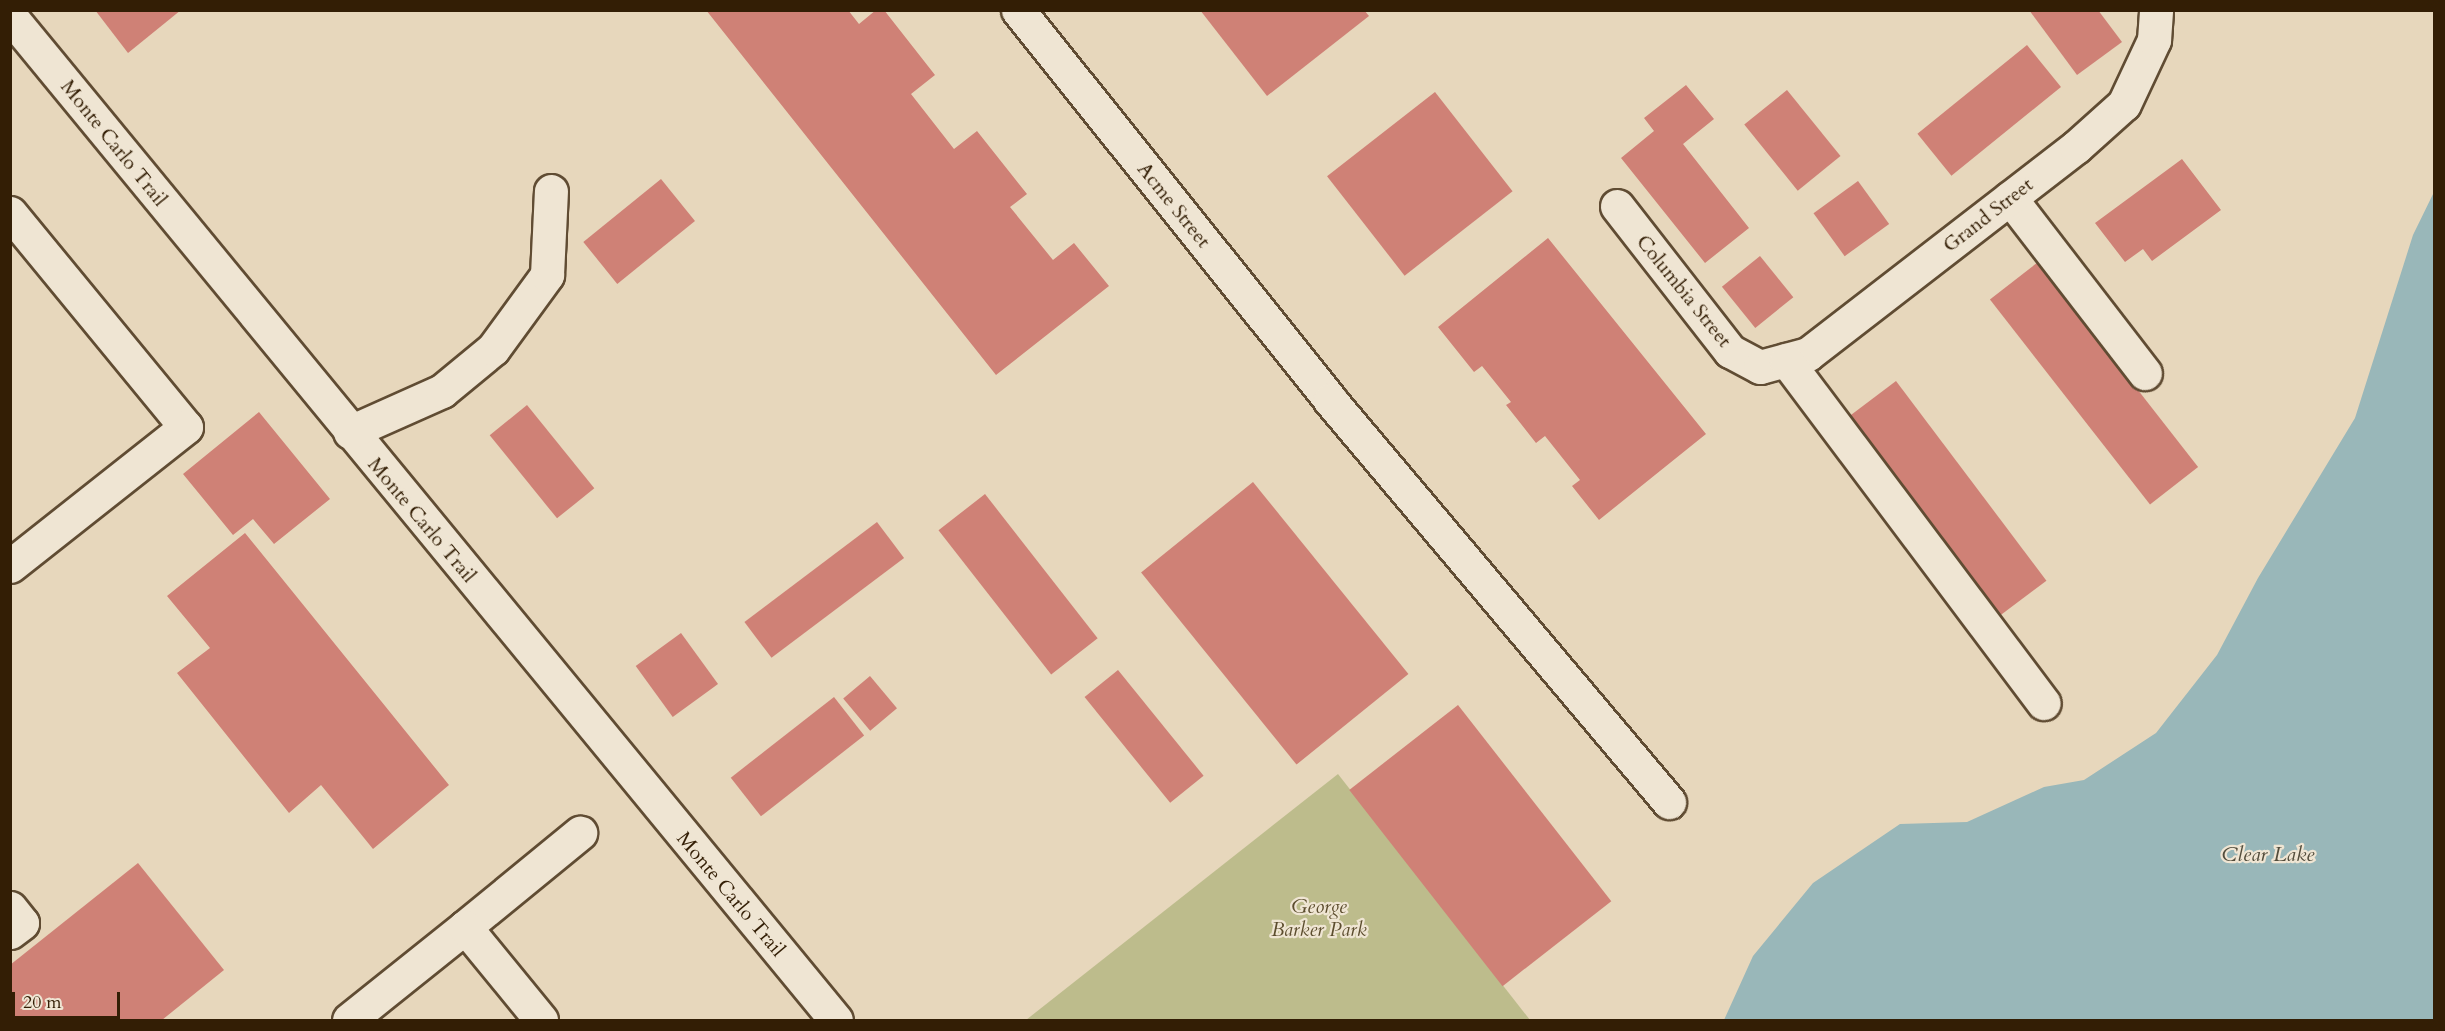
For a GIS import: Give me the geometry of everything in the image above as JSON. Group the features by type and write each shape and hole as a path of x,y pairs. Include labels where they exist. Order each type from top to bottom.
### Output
{"street":[{"name":"Acme Street","path":"1018,10 1330,400 1669,802"},
{"name":"Grand Street","path":"1773,363 1808,354 2010,198 2124,104 2154,40 2156,10"},
{"name":"Monte Carlo Trail","path":"10,16 836,1020"},
{"path":"350,432 442,391 493,349 547,275 550,190"},
{"path":"2010,198 2145,373"},
{"name":"Columbia Street","path":"1617,206 1730,351 1773,363"},
{"path":"10,213 186,427 10,566"},
{"path":"1773,363 2044,703"},
{"path":"349,1020 580,833"},
{"path":"10,908 22,923 10,932"},
{"path":"465,927 541,1020"}],"green space":[{"name":"George Barker Park","path":"1338,774 1530,1020 1026,1020"}],"water":[{"name":"Clear Lake","path":"2434,192 2434,1020 1724,1020 1753,956 1813,883 1900,824 1967,822 2044,787 2084,780 2156,733 2217,655 2258,578 2355,418 2413,235"}],"building":[{"path":"95,10 181,10 128,53"},
{"path":"706,10 848,10 859,24 876,10 884,10 935,75 911,94 954,149 977,131 1027,194 1010,207 1053,260 1074,243 1109,286 996,375"},
{"path":"1200,10 1364,10 1369,16 1267,96"},
{"path":"2029,10 2098,10 2122,42 2077,75"},
{"path":"2027,45 2061,87 1951,176 1917,134"},
{"path":"1686,85 1714,119 1683,144 1749,228 1705,263 1621,158 1654,131 1644,118"},
{"path":"1787,90 1840,156 1798,191 1744,125"},
{"path":"1435,92 1513,191 1405,276 1327,176"},
{"path":"2182,159 2221,210 2152,261 2143,249 2125,262 2095,223"},
{"path":"661,179 695,221 617,284 583,242"},
{"path":"1858,181 1889,224 1845,256 1814,213"},
{"path":"1548,238 1706,434 1599,520 1572,486 1580,480 1545,436 1536,443 1506,405 1511,402 1482,366 1474,372 1438,327"},
{"path":"1760,256 1793,297 1755,328 1722,287"},
{"path":"2038,262 2198,467 2150,504 1990,300"},
{"path":"1896,381 2046,581 1998,617 1847,418"},
{"path":"527,405 594,488 557,518 490,435"},
{"path":"259,412 330,499 274,544 253,519 233,535 183,474"},
{"path":"1253,482 1408,674 1297,765 1141,573"},
{"path":"985,494 1098,638 1051,675 939,530"},
{"path":"877,522 904,558 772,658 744,622"},
{"path":"245,533 449,785 373,849 321,785 289,813 177,673 210,648 167,596"},
{"path":"681,633 718,684 673,717 636,666"},
{"path":"1118,670 1204,776 1170,803 1085,697"},
{"path":"870,676 897,708 870,731 843,698"},
{"path":"834,697 864,736 761,816 731,778"},
{"path":"1458,705 1611,901 1503,986 1349,790"},
{"path":"138,863 224,970 162,1020 10,1020 10,965"}]}
